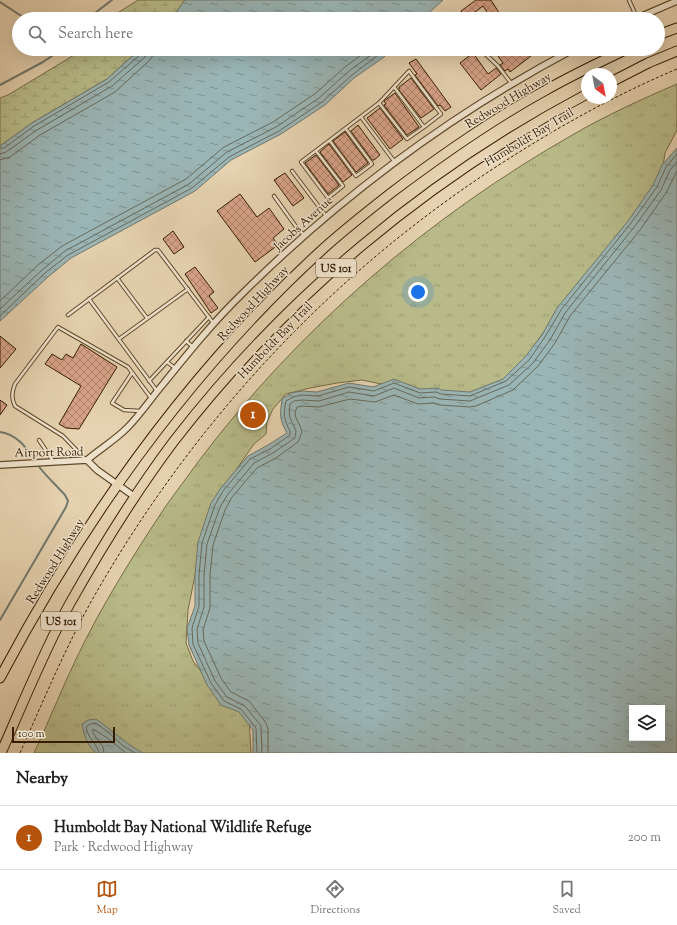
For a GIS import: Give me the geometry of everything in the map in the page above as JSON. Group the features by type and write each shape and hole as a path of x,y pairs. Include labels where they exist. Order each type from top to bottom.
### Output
{"highway":[{"path":"665,32 677,28"},
{"path":"665,56 677,51"},
{"name":"Redwood Highway","path":"0,678 12,654 74,550 155,434 194,384 290,280 325,247 364,214 450,150 545,90 613,56"},
{"path":"617,79 665,56"},
{"name":"US 101","path":"1,753 58,625 96,558 135,497 174,442 204,404 282,319 357,249 419,200 474,161 546,116 581,97"}],"street":[{"path":"648,12 664,3 677,1"},
{"name":"Jacobs Avenue","path":"87,460 127,428 175,368 241,294 326,216 394,161 437,130 511,83 561,56"},
{"name":"Airport Road","path":"0,465 87,460 97,470 135,497"}],"lane":[{"path":"629,0 634,12"},
{"path":"487,56 498,66 511,83"},
{"path":"316,151 343,186 328,198 301,162 316,151 330,141 346,129 379,102 409,71 442,114 407,140 379,102"},
{"path":"394,87 424,127"},
{"path":"361,117 394,161"},
{"path":"330,141 356,176 372,164 346,129"},
{"path":"292,171 326,216"},
{"path":"274,196 296,228 304,235"},
{"path":"68,315 155,250 158,250 214,324"},
{"path":"117,278 147,318"},
{"path":"118,340 188,289"},
{"path":"89,299 156,391"},
{"path":"149,381 209,317"},
{"path":"87,460 63,436 15,406 12,400 12,392 15,384 58,327 128,367 151,398"},
{"path":"186,341 193,347"},
{"path":"167,362 175,368"},
{"path":"132,373 112,403 124,410 140,411"},
{"path":"39,440 53,461"}],"path":[{"name":"Humboldt Bay Trail","path":"20,753 68,645 116,559 178,467 241,387 276,350 321,305 380,252 464,187 563,125 631,90 677,69"}],"green space":[{"path":"138,0 185,0 176,12 119,12"},
{"path":"72,56 132,56 107,79 32,123 0,146 0,98 8,95"},
{"path":"677,84 677,130 665,153 662,174 648,199 565,302 508,382 477,392 426,395 362,380 337,383 286,394 273,409 267,422 266,434 254,444 234,473 203,535 188,610 186,643 193,661 208,680 249,718 251,753 34,753 85,640 133,556 164,508 198,462 237,413 279,366 323,321 369,279 468,201 520,166 599,120"}],"water":[{"path":"185,0 443,0 430,12 176,12"},
{"path":"132,56 385,56 354,78 325,105 281,134 231,160 195,191 71,258 0,321 0,146 32,123 107,79"},
{"path":"677,148 677,753 253,753 253,730 239,712 221,705 207,685 189,645 187,628 195,606 195,575 198,542 211,503 220,489 248,456 287,433 281,417 282,399 291,393 302,391 317,392 349,383 373,387 394,379 420,389 439,388 441,390 470,392 503,379 525,357 542,335 557,308 628,221 653,185 662,165"},
{"path":"96,719 143,753 96,753 86,740 82,724 88,720"}],"building":[{"path":"476,0 491,0 499,12 487,12 483,6 475,12 461,11"},
{"path":"469,56 475,56 488,74 496,68 501,74 481,90 460,63"},
{"path":"498,56 531,56 510,72 508,69 505,71 500,65 503,63"},
{"path":"416,59 451,107 445,111 440,105 438,106 415,75 417,74 409,63"},
{"path":"411,78 434,109 421,118 399,90 399,87"},
{"path":"395,93 419,127 407,135 384,105 386,104 384,101"},
{"path":"380,108 403,139 390,149 367,118"},
{"path":"358,125 380,155 374,160 372,160 351,131"},
{"path":"345,132 368,163 356,172 333,141"},
{"path":"329,144 352,175 343,182 320,152"},
{"path":"316,155 339,185 328,194 305,163"},
{"path":"285,173 304,198 293,206 274,180"},
{"path":"240,194 257,217 269,208 284,229 273,238 278,245 255,262 217,211"},
{"path":"173,231 184,247 174,254 163,239"},
{"path":"195,267 214,292 209,296 218,308 211,313 185,274"},
{"path":"0,336 16,349 0,368"},
{"path":"81,344 117,367 79,429 66,428 59,424 81,386 45,364 52,354 62,360 66,354 73,358"},
{"path":"0,400 7,405 0,415"}],"waterway":[{"path":"96,12 112,0"},
{"path":"0,2 15,12"},
{"path":"0,85 52,56"},
{"path":"0,432 14,437 24,446 43,472 65,495 68,501 66,507 0,620"}],"place":[{"name":"Humboldt Bay National Wildlife Refuge","path":"253,415"}]}
